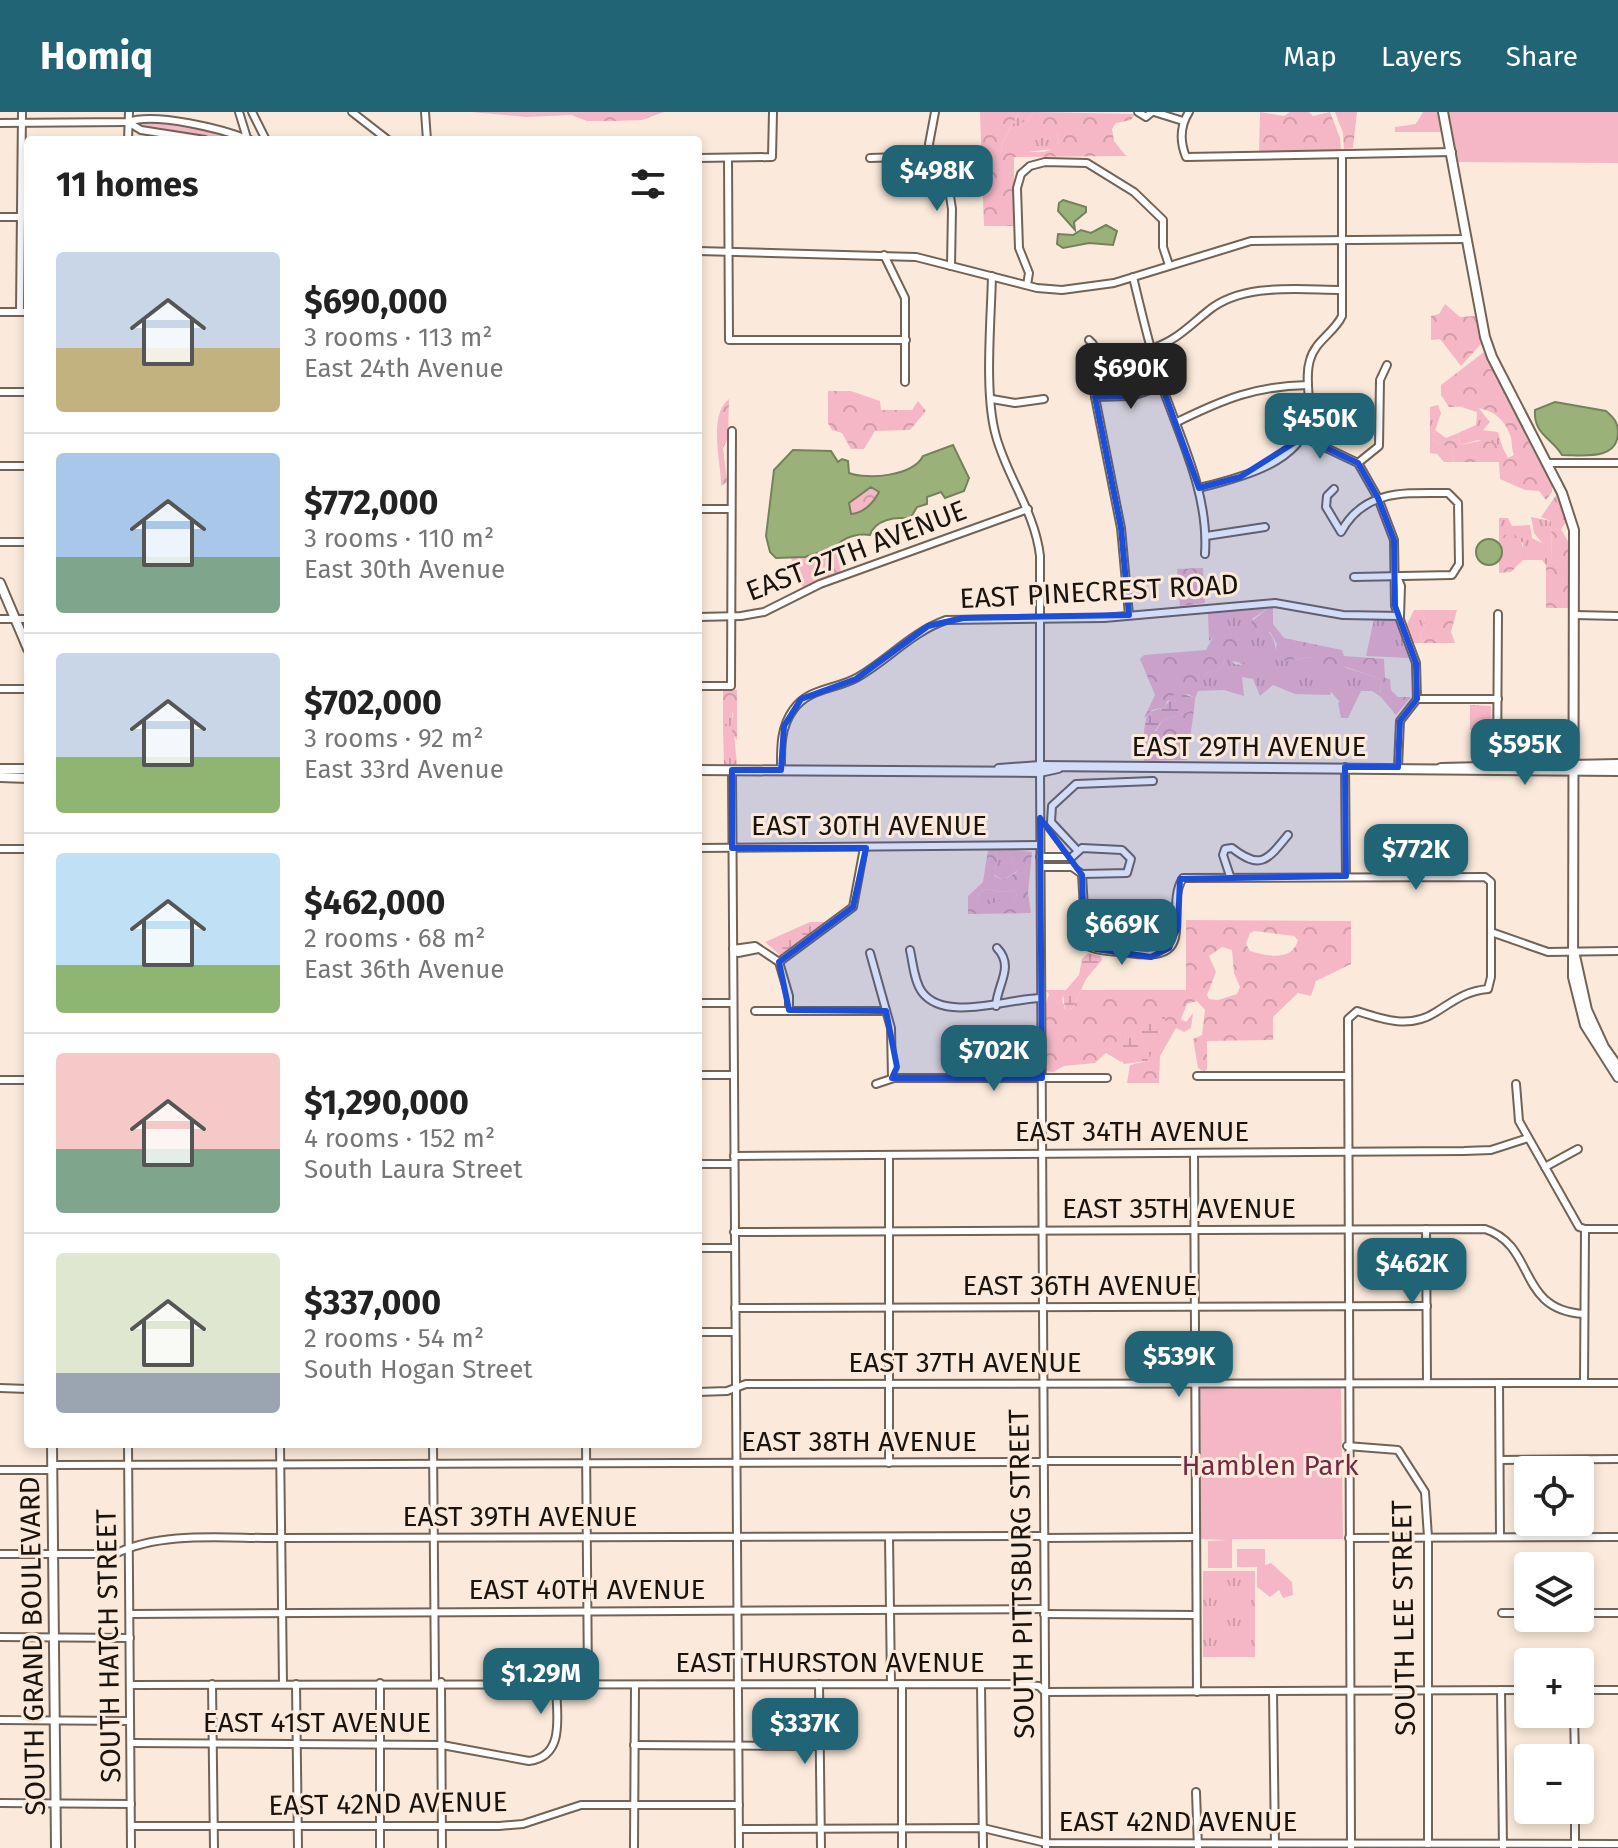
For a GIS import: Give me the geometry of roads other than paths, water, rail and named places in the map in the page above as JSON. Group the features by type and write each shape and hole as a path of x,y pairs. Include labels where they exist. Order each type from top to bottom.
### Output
{"main road":[{"path":"1443,112 1492,357 1569,509 1574,530 1573,977 1585,1025 1618,1077"},
{"path":"0,583 24,640"},
{"name":"EAST 29TH AVENUE","path":"702,770 1440,768 1618,764"},
{"name":"EAST 29TH AVENUE","path":"1573,767 1618,771"},
{"path":"0,769 24,769"},
{"path":"0,777 24,778"},
{"path":"1574,951 1587,1010 1604,1047 1618,1067"},
{"name":"SOUTH GRAND BOULEVARD","path":"52,1448 56,1848"}],"street":[{"path":"0,312 24,312 22,112"},
{"path":"128,136 129,112"},
{"path":"239,112 248,136"},
{"path":"252,112 264,136"},
{"path":"352,112 383,136"},
{"path":"425,112 427,136"},
{"path":"702,158 772,157 773,112"},
{"path":"935,112 929,144 931,156 948,183 952,209 951,266"},
{"path":"1138,112 1146,117 1153,112 1183,121"},
{"path":"1189,112 1183,121 1181,146 1186,157 1452,152"},
{"path":"0,123 128,122 136,118 159,118 236,136"},
{"path":"128,122 141,130 179,136"},
{"path":"870,158 931,156"},
{"path":"1199,488 1240,477 1280,457 1303,437 1309,416 1308,385 1312,353 1335,329 1342,316 1342,156"},
{"path":"728,158 729,340 906,340"},
{"path":"1027,282 1027,270 1020,254 1017,184 1027,168 1045,162 1087,163 1128,187 1163,220 1167,259"},
{"path":"0,217 24,217"},
{"path":"702,251 916,257 992,276 1075,289 1133,277 1167,259 1251,241 1467,239"},
{"path":"884,255 890,271 903,288 905,382"},
{"name":"SOUTH PITTSBURG STREET","path":"992,276 992,399 1000,449 1028,509 1039,545 1043,1154 1041,1385 1046,1846"},
{"path":"1133,277 1162,386 1199,488 1206,536 1205,554"},
{"path":"1151,349 1182,336 1220,303 1249,294 1342,290"},
{"path":"1089,340 1093,344 1095,397 1121,528 1129,615"},
{"path":"1358,463 1379,446 1380,380 1387,365"},
{"path":"1177,422 1236,394 1276,386 1308,385"},
{"path":"1095,397 1132,396 1162,386"},
{"path":"0,392 24,392"},
{"path":"992,399 1015,403 1044,399"},
{"path":"702,686 731,686 732,431"},
{"path":"1303,437 1358,463 1378,498 1394,540 1397,577 1395,606 1416,663 1417,699 1400,721 1398,767"},
{"path":"1547,463 1618,463"},
{"path":"0,466 24,466"},
{"path":"1334,489 1327,496 1326,507 1341,532 1354,512 1391,493 1448,493 1455,496 1458,503 1457,571 1446,577 1354,577"},
{"path":"702,509 730,509"},
{"name":"EAST 27TH AVENUE","path":"702,617 751,615 782,605 820,584 1028,509"},
{"path":"1206,536 1265,527"},
{"path":"0,542 24,542"},
{"name":"EAST PINECREST ROAD","path":"781,770 784,726 801,699 856,679 928,626 946,620 1129,615 1275,603 1343,615 1400,616"},
{"path":"1497,767 1498,614"},
{"path":"1575,615 1618,616"},
{"path":"0,619 24,619"},
{"path":"0,689 24,689"},
{"path":"1417,699 1498,699"},
{"path":"1345,767 1346,876"},
{"path":"732,770 739,1848"},
{"path":"1041,867 1072,867 1082,874 1127,873 1131,859 1122,850 1077,850 1051,822 1052,806 1076,784 1153,781"},
{"path":"1230,876 1223,855 1225,849 1232,848 1248,860 1260,861 1270,857 1288,835"},
{"name":"EAST 30TH AVENUE","path":"702,848 1040,845"},
{"path":"779,962 853,907 864,848"},
{"path":"0,849 24,849"},
{"path":"1072,867 1072,857 1077,850"},
{"path":"1040,857 1072,857"},
{"path":"1082,874 1086,945 1151,957 1169,948 1176,939 1178,892 1181,880 1186,878 1490,878 1488,989 1465,993 1435,1013 1410,1023 1351,1012 1346,1076 1351,1846"},
{"path":"1491,932 1535,949 1618,951"},
{"path":"996,1006 996,992 1007,969 1003,955 997,948"},
{"path":"735,949 738,953 758,949 779,962 789,996 789,1010"},
{"path":"910,950 917,983 923,994 935,1003 996,1006 1022,998 1041,998"},
{"path":"870,953 886,1011 892,1076"},
{"path":"702,1003 733,1003"},
{"path":"755,1011 886,1011"},
{"path":"702,1075 734,1075"},
{"path":"876,1084 892,1076 1107,1078"},
{"path":"1197,1076 1346,1076"},
{"path":"0,1080 24,1080"},
{"path":"1516,1084 1519,1121 1579,1227 1618,1229"},
{"name":"EAST 34TH AVENUE","path":"702,1164 889,1155 1491,1150 1528,1138"},
{"path":"1545,1167 1578,1149"},
{"path":"1194,1153 1197,1692"},
{"path":"889,1155 889,1463"},
{"path":"1426,1229 1427,1383"},
{"name":"EAST 35TH AVENUE","path":"734,1232 1485,1229 1505,1237 1544,1301 1568,1313 1584,1314"},
{"path":"1584,1383 1585,1229"},
{"path":"702,1248 734,1248"},
{"name":"EAST 36TH AVENUE","path":"735,1308 1427,1306"},
{"path":"702,1332 735,1332"},
{"path":"1499,1383 1500,1537"},
{"name":"EAST 37TH AVENUE","path":"702,1392 735,1389 746,1384 1618,1383"},
{"path":"0,1388 24,1389"},
{"name":"SOUTH LEE STREET","path":"1347,1446 1398,1450 1425,1492 1429,1690 1427,1845"},
{"name":"SOUTH HATCH STREET","path":"128,1448 131,1848"},
{"path":"280,1448 283,1684"},
{"path":"433,1448 442,1848"},
{"path":"586,1448 588,1684"},
{"path":"1500,1460 1618,1459"},
{"name":"EAST 38TH AVENUE","path":"0,1470 128,1464 1195,1461"},
{"path":"889,1537 891,1684"},
{"name":"EAST 39TH AVENUE","path":"0,1554 115,1554 129,1547 164,1540 282,1538 1196,1537"},
{"path":"1349,1538 1618,1537"},
{"name":"EAST 40TH AVENUE","path":"130,1614 890,1611 1196,1615"},
{"path":"1502,1613 1514,1613"},
{"path":"1594,1613 1618,1613"},
{"path":"0,1637 130,1638"},
{"name":"EAST THURSTON AVENUE","path":"130,1685 438,1682 981,1684 1028,1685 1045,1692 1514,1690"},
{"path":"380,1683 380,1848"},
{"path":"212,1684 214,1848"},
{"path":"296,1684 298,1848"},
{"name":"EAST 41ST AVENUE","path":"131,1743 442,1745 529,1761 548,1754 556,1737 556,1684"},
{"path":"819,1684 821,1848"},
{"path":"902,1684 902,1848"},
{"path":"981,1684 983,1848"},
{"path":"634,1848 635,1685"},
{"path":"1501,1690 1503,1846"},
{"path":"1594,1690 1618,1690"},
{"path":"1273,1691 1275,1845"},
{"path":"0,1720 130,1721"},
{"path":"634,1745 819,1746"},
{"path":"1196,1792 1198,1846"},
{"path":"0,1803 131,1804"},
{"name":"EAST 42ND AVENUE","path":"131,1826 513,1826 581,1805 739,1805"},
{"path":"1575,1824 1575,1846"},
{"name":"EAST 42ND AVENUE","path":"739,1829 983,1828 1046,1846 1618,1844"}],"park label":[{"name":"Hamblen Park","path":"1270,1465"}]}
